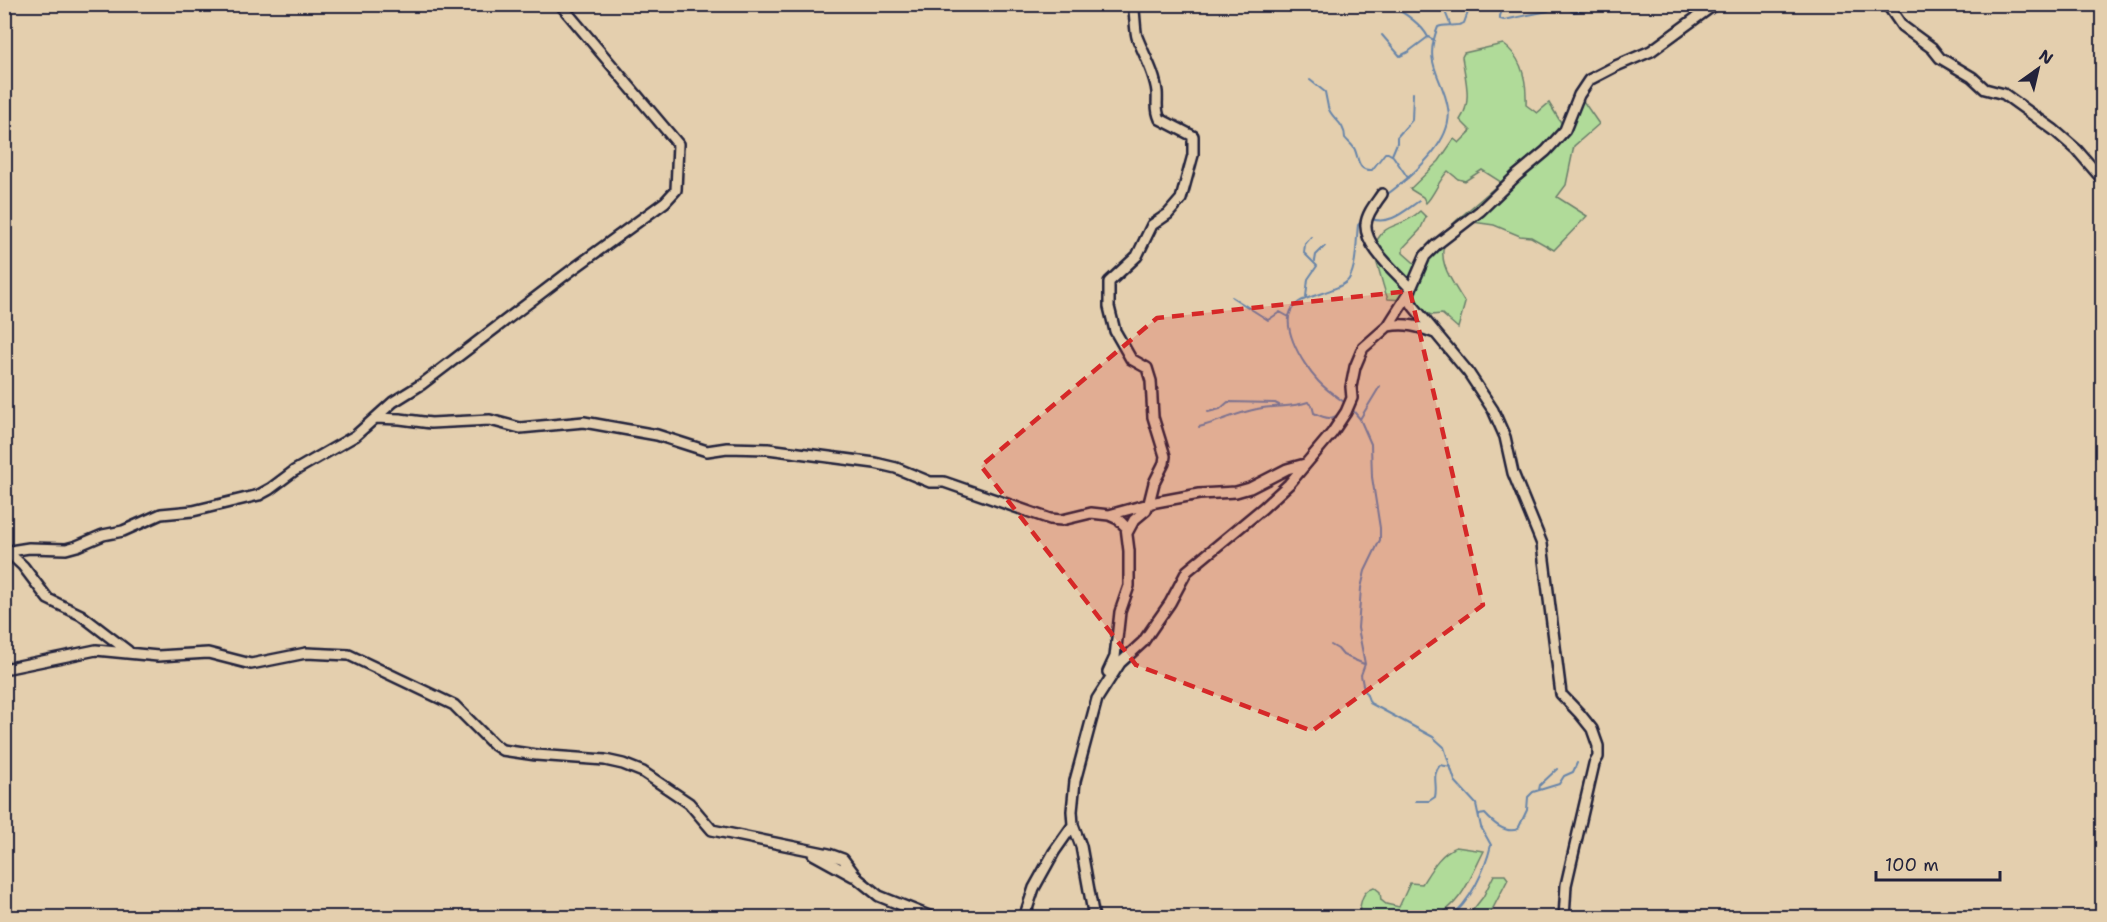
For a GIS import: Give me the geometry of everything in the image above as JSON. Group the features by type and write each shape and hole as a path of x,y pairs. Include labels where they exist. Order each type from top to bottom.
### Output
{"street":[{"path":"6,552 29,548 66,549 103,535 123,531 161,514 193,511 259,495 355,436 393,402 422,384 665,202 676,190 678,144 560,4"},
{"path":"1127,533 1134,520 1146,510 1165,456 1153,417 1151,381 1147,368 1131,358 1115,331 1109,307 1109,282 1137,256 1152,225 1168,214 1181,199 1193,155 1193,136 1160,120 1155,110 1157,92 1149,63 1136,34 1137,25 1133,4"},
{"path":"1887,4 1902,26 1932,48 1940,58 1972,77 1985,89 2004,94 2054,130 2077,150 2103,178"},
{"path":"1097,699 1120,663 1143,642 1170,603 1187,571 1289,484 1332,433 1352,398 1351,387 1355,367 1364,348 1388,326 1410,291 1425,256 1480,211 1546,151 1565,130 1579,95 1589,80 1650,51 1712,6"},
{"path":"1382,194 1369,215 1366,225 1369,238 1382,258 1410,291 1410,301 1439,335 1493,410 1505,437 1513,473 1542,544 1561,694 1592,729 1598,746 1598,757 1594,764 1566,885 1564,918"},
{"path":"1388,326 1417,325 1439,335"},
{"path":"375,418 431,423 490,420 519,428 584,422 657,435 707,451 727,448 768,449 875,463 896,468 921,480 953,485 1050,519 1062,520 1091,513 1109,515 1149,503 1199,494 1236,492 1250,488 1287,469 1305,464"},
{"path":"1094,918 1081,846 1073,825 1075,781 1097,699 1115,657 1120,612 1128,586 1127,533 1123,523 1109,515"},
{"path":"6,552 23,566 48,599 81,615 130,653"},
{"path":"4,669 96,650 158,656 208,654 251,664 306,653 349,655 454,705 502,750 605,760 623,764 643,772 689,803 712,830 829,854 843,860 858,879 879,896 934,918"},
{"path":"1024,918 1034,888 1054,852 1073,825"}],"highlighted area":[{"path":"1410,291 1483,605 1312,731 1136,665 981,466 1157,318"}],"green space":[{"path":"1503,44 1519,63 1526,88 1526,105 1537,113 1549,103 1565,129 1579,95 1599,124 1574,146 1566,185 1557,197 1587,216 1554,250 1531,237 1520,236 1494,225 1466,221 1454,231 1444,245 1443,254 1451,280 1465,303 1458,328 1442,314 1431,315 1404,300 1388,299 1372,251 1382,233 1420,211 1426,217 1420,230 1403,248 1403,253 1420,268 1439,238 1501,182 1482,170 1465,181 1458,179 1448,171 1426,203 1423,197 1410,189 1439,161 1454,139 1459,143 1471,131 1460,120 1467,97 1462,57 1464,53"},
{"path":"1456,847 1484,851 1465,889 1444,912 1434,918 1358,917 1362,899 1369,889 1374,887 1380,892 1381,900 1386,904 1399,907 1410,883 1422,884 1441,858"},
{"path":"1494,875 1505,875 1508,879 1491,912 1484,917 1469,915 1483,897"}],"waterway":[{"path":"1442,4 1450,24"},
{"path":"1385,196 1417,170 1444,134 1448,121 1448,108 1433,61 1434,40 1438,27 1464,23 1471,4"},
{"path":"1504,4 1500,16 1500,19 1504,20 1571,4"},
{"path":"1392,7 1412,19 1428,37"},
{"path":"1568,7 1572,12 1610,7"},
{"path":"1382,35 1400,56 1428,37 1434,40"},
{"path":"1310,80 1325,92 1328,107 1343,128 1345,138 1354,148 1359,164 1364,169 1372,170 1385,153 1388,153 1393,156 1408,178"},
{"path":"1392,155 1397,137 1412,120 1413,93"},
{"path":"1371,219 1390,219 1419,201"},
{"path":"1347,404 1321,384 1305,364 1293,342 1289,319 1292,309 1299,302 1334,289 1349,279 1355,260 1358,225 1362,220"},
{"path":"1306,297 1308,279 1317,266 1304,253 1305,244 1311,237"},
{"path":"1315,261 1316,255 1325,246"},
{"path":"1232,297 1268,320 1280,312 1289,317"},
{"path":"1360,419 1380,386"},
{"path":"1208,412 1220,409 1228,402 1279,405"},
{"path":"1199,427 1257,409 1308,402 1312,405 1314,413 1326,418 1332,418 1342,411"},
{"path":"1351,408 1360,419 1371,444 1372,477 1380,528 1380,540 1365,571 1361,588 1358,628 1365,664 1361,675 1363,685 1370,703 1433,737 1444,747 1455,781 1476,804 1481,827 1491,845 1476,885 1464,904 1449,918"},
{"path":"1331,645 1343,655 1364,664"},
{"path":"1479,815 1485,814 1504,829 1518,829 1527,810 1528,797 1533,792 1559,784 1564,776 1573,772 1577,763"},
{"path":"1416,801 1429,801 1435,797 1437,769 1440,765 1451,767"},
{"path":"1539,790 1540,785 1557,769"},
{"path":"1370,918 1384,914 1395,918"}]}
